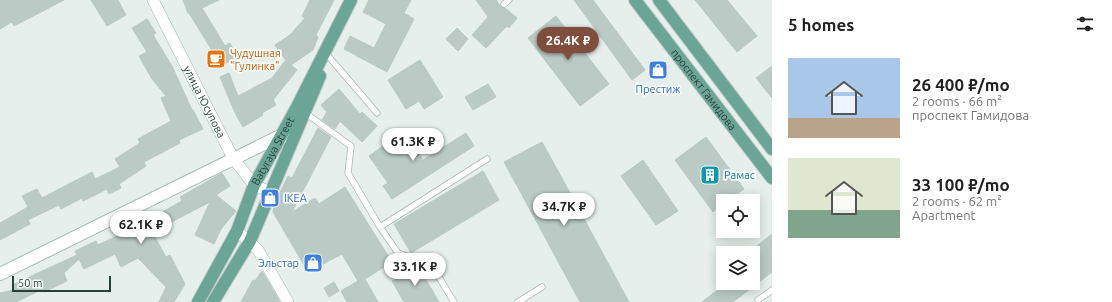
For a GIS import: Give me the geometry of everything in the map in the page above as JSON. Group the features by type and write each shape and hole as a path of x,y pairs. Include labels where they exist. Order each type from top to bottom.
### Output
{"main road":[{"name":"Batyraya Street","path":"213,302 250,241 293,140 301,110 352,0"},
{"name":"Batyraya Street","path":"326,56 360,0"},
{"name":"проспект Гамидова","path":"636,0 772,178"},
{"name":"проспект Гамидова","path":"659,0 772,149"},
{"name":"Batyraya Street","path":"198,302 237,231 254,184 282,135 301,110"},
{"path":"0,274 282,135 293,140"}],"street":[{"name":"улица Юсупова","path":"153,0 233,158 254,184 270,192"},
{"path":"237,231 250,241 258,250 288,302"}],"lane":[{"path":"326,56 377,113"},
{"path":"301,110 351,146 348,173 380,227 398,253 431,264 454,302"},
{"path":"380,227 487,159"},
{"path":"518,302 542,287"},
{"path":"758,300 772,290"}],"building":[{"path":"0,0 64,0 14,26 12,22 0,29"},
{"path":"91,0 118,0 126,15 107,26"},
{"path":"183,0 219,0 202,8 225,46 230,43 237,57 217,68 209,54 213,52 188,13"},
{"path":"310,0 334,0 316,35 318,37 313,50 291,65 297,70 273,100 276,105 243,127 236,115 220,77 229,73 238,96 272,78 285,61 287,62 275,45 290,35 305,18 302,16"},
{"path":"369,0 411,0 404,13 414,19 387,72 344,49 350,36 374,48 386,24 363,12"},
{"path":"476,0 496,0 501,7 505,8 517,18 509,28 507,26 486,48 472,35 488,17"},
{"path":"574,0 593,0 645,70 632,80"},
{"path":"695,0 727,0 757,36 737,52"},
{"path":"556,16 609,84 580,106 528,38"},
{"path":"147,19 156,33 153,35 172,66 192,110 203,129 179,140 180,143 144,162 146,166 119,184 121,188 109,194 107,189 83,201 82,198 61,209 59,205 28,220 30,224 0,240 0,223 28,207 22,196 37,189 42,198 92,172 95,179 120,167 115,159 140,143 138,139 171,121 161,98 166,96 152,79 139,56 147,52 132,28"},
{"path":"457,28 468,39 458,51 446,39"},
{"path":"420,60 443,97 424,109 419,101 406,109 388,80"},
{"path":"772,66 772,98 756,78"},
{"path":"488,84 496,97 473,110 465,97"},
{"path":"339,89 360,114 362,112 377,126 362,142 340,121 335,129 322,120 327,112 321,105"},
{"path":"318,128 331,137 292,212 315,198 319,204 345,187 392,262 365,279 378,302 347,302 341,291 358,281 342,254 308,272 273,212 274,205 288,176 292,178"},
{"path":"403,132 423,160 466,133 474,146 392,199 383,186 388,183 369,156"},
{"name":"Рамас","path":"706,137 744,189 737,194 716,194 716,210 713,212 675,160"},
{"path":"542,142 629,302 580,302 504,162"},
{"path":"643,160 678,211 656,225 621,176"},
{"path":"483,171 499,200 411,253 394,224"},
{"path":"222,173 230,186 216,195 236,211 221,229 214,244 195,235 210,202 152,232 166,257 170,255 185,284 174,302 159,302 166,287 138,258 121,267 115,254 84,269 79,259 64,273 67,281 44,292 43,289 16,302 0,302 0,293 14,290 12,285 77,255 75,251 96,241 98,245 128,231 182,201 180,197"},
{"path":"772,234 772,272 760,281 760,246 757,246"},
{"path":"418,266 439,302 404,302 392,281"},
{"path":"262,271 280,302 241,302 253,280 255,281"},
{"path":"334,282 339,291 329,297 324,288"},
{"path":"717,290 749,290 733,302 702,302"}],"place":[{"name":"Чудушная \"Гулинка\"","path":"216,59"},
{"name":"Престиж","path":"658,70"},
{"name":"Рамас","path":"710,175"},
{"name":"IKEA","path":"270,198"},
{"name":"Эльстар","path":"313,263"}]}
